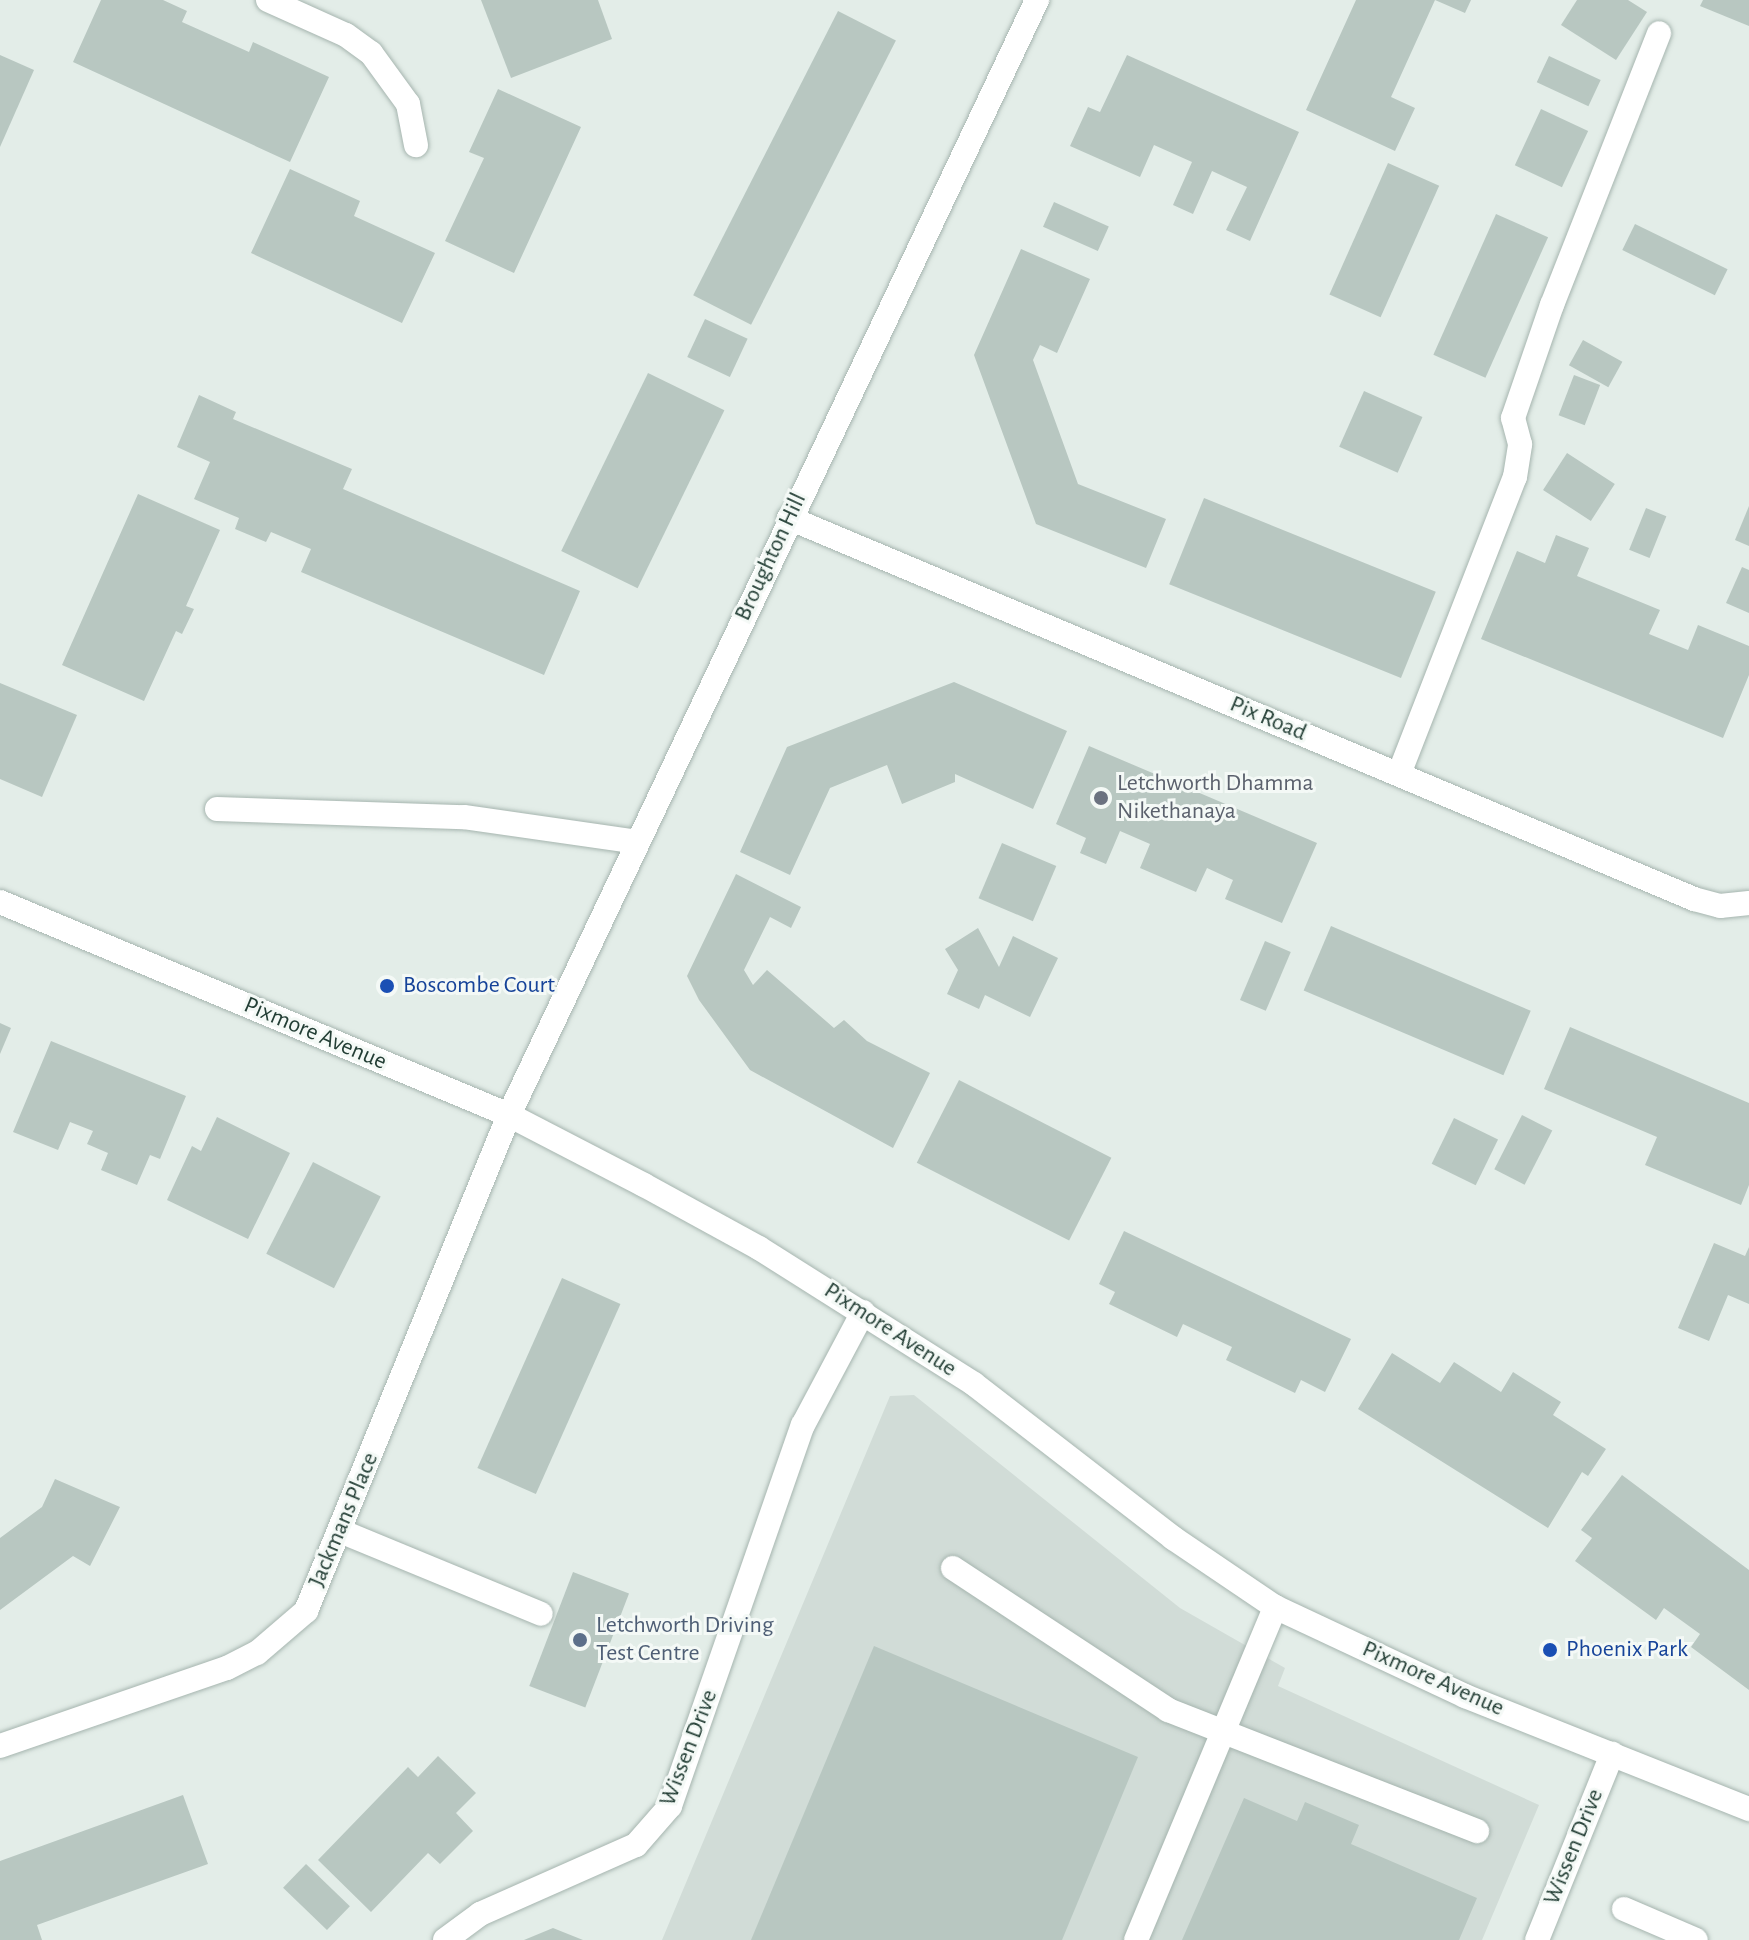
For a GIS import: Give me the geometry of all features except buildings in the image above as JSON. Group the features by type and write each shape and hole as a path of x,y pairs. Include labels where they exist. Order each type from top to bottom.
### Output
{"street":[{"path":"268,0 346,35 371,53 408,104 416,145"},
{"name":"Broughton Hill","path":"509,1115 789,518 1037,0"},
{"path":"1399,774 1515,477 1520,444 1513,418 1552,305 1659,33"},
{"name":"Pix Road","path":"789,518 1694,899 1746,907"},
{"path":"217,809 464,817 637,842"},
{"name":"Pixmore Avenue","path":"0,902 509,1115 759,1248 863,1312 974,1384 1173,1538 1275,1607 1465,1696 1749,1809"},
{"name":"Jackmans Place","path":"0,1746 227,1668 257,1653 306,1611 509,1115"},
{"name":"Wissen Drive","path":"445,1940 480,1914 636,1845 670,1806 803,1425 863,1312"},
{"path":"340,1531 541,1614"},
{"path":"953,1568 1168,1710 1477,1831"},
{"path":"1136,1940 1275,1607"},
{"name":"Wissen Drive","path":"1537,1940 1612,1754"},
{"path":"1624,1909 1696,1940"}],"shaded area":[{"path":"914,1395 1180,1608 1285,1668 1278,1686 1539,1805 1482,1940 662,1940 890,1396"}],"place":[{"name":"Letchworth Dhamma Nikethanaya","path":"1101,798"},
{"name":"Boscombe Court","path":"387,986"},
{"name":"Letchworth Driving Test Centre","path":"580,1640"},
{"name":"Phoenix Park","path":"1550,1650"}]}
